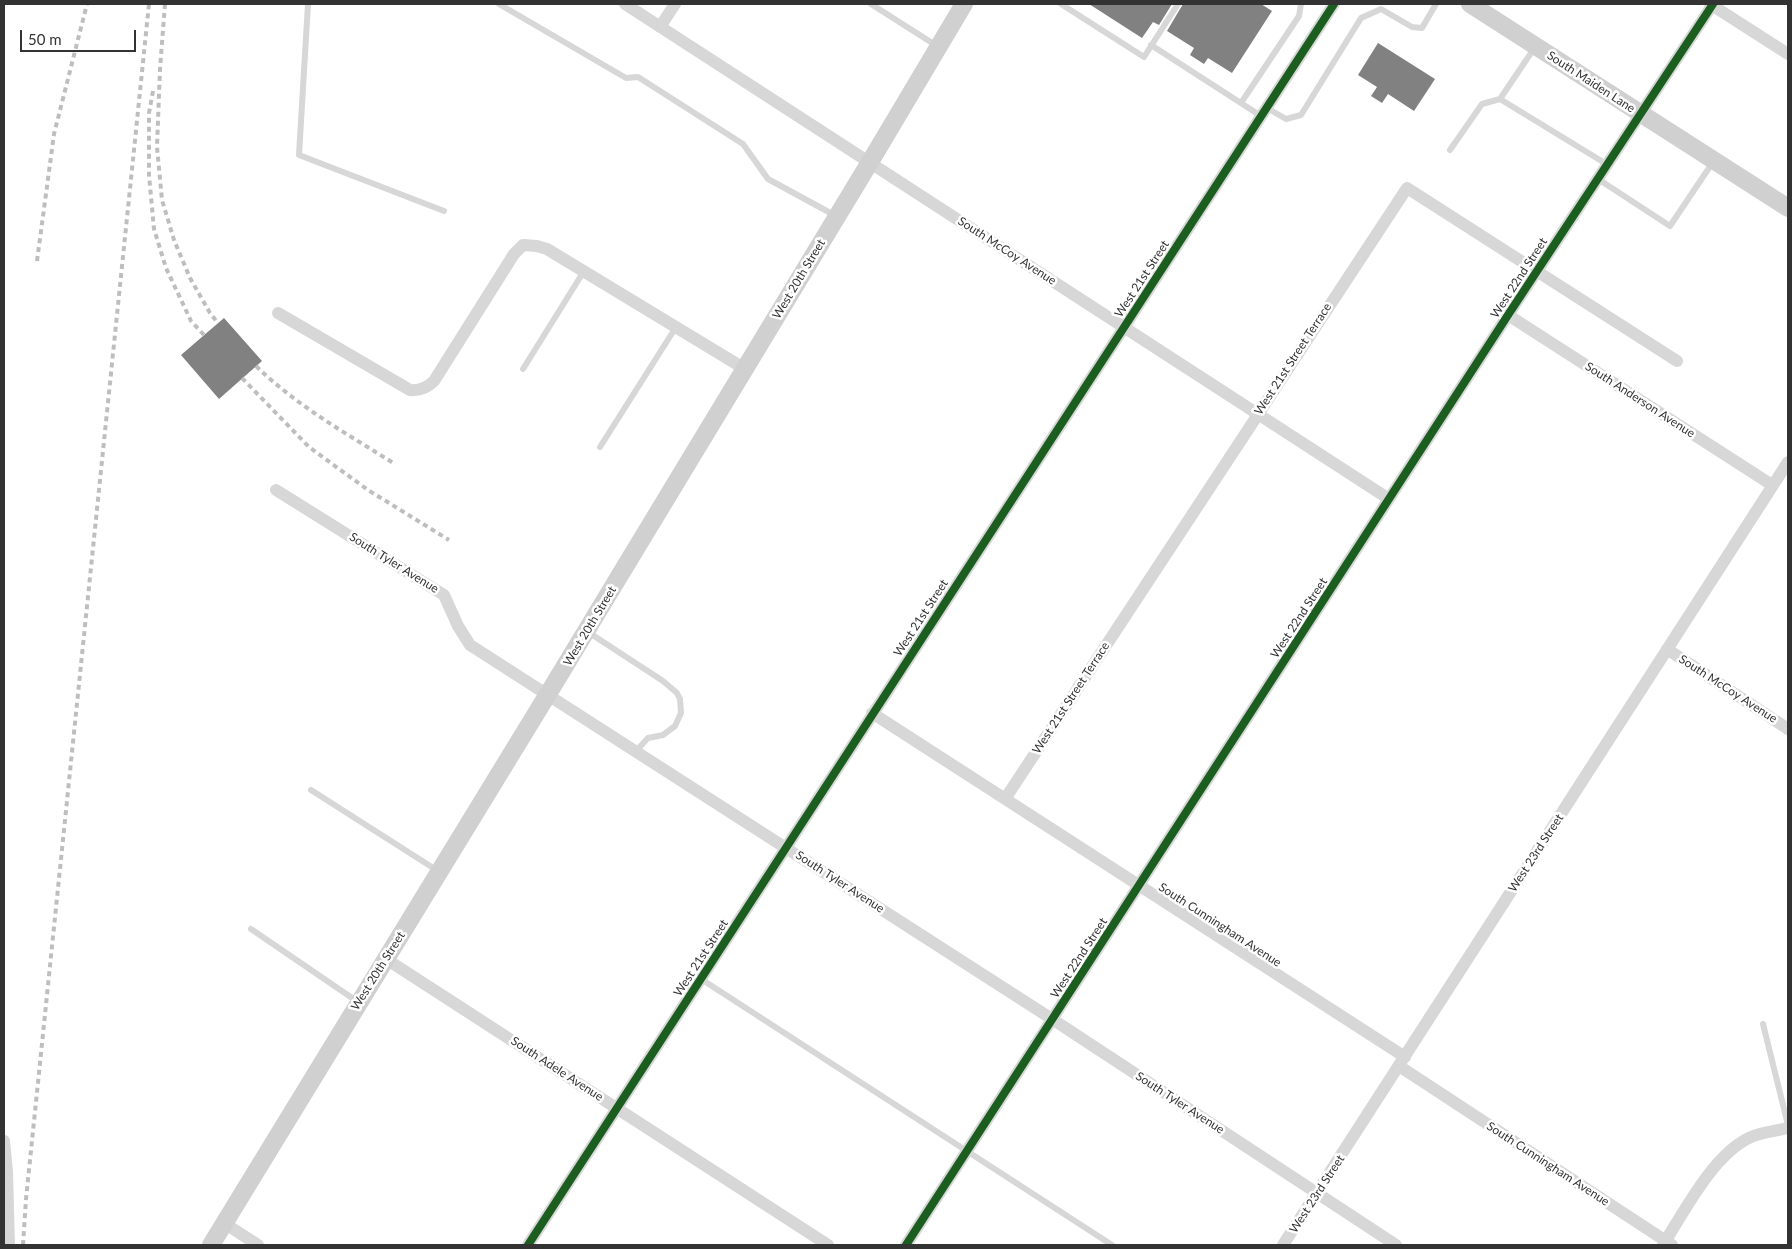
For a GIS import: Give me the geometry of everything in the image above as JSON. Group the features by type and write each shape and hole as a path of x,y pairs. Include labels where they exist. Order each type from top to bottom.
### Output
{"main road":[{"name":"West 20th Street","path":"211,1245 587,631 964,4"},
{"name":"South Maiden Lane","path":"1470,4 1788,208"}],"street":[{"name":"South McCoy Avenue","path":"625,4 1389,499"},
{"path":"660,27 675,4"},
{"name":"West 21st Street","path":"531,1244 872,713 1334,4"},
{"path":"1712,4 1788,54"},
{"name":"West 22nd Street","path":"906,1245 1508,315 1712,4"},
{"name":"West 21st Street Terrace","path":"1005,799 1406,188 1677,361"},
{"path":"278,313 410,390 416,390 429,386 434,381 514,254 523,246 537,246 548,249 745,369"},
{"name":"South Anderson Avenue","path":"1508,315 1772,485"},
{"name":"West 23rd Street","path":"1283,1245 1788,462"},
{"name":"South Tyler Avenue","path":"276,490 444,595 458,626 470,645 1052,1019 1396,1245"},
{"name":"South McCoy Avenue","path":"1667,649 1788,729"},
{"name":"South Cunningham Avenue","path":"872,713 1139,886 1402,1061 1667,1244"},
{"name":"South Adele Avenue","path":"386,958 828,1245"},
{"path":"1667,1244 1712,1169 1722,1157 1752,1136 1788,1127"},
{"path":"4,1141 7,1172 9,1245"},
{"path":"224,1223 258,1245"}],"lane":[{"path":"308,4 299,155 444,211"},
{"path":"499,4 626,78 638,77 743,144 768,178 837,217"},
{"path":"871,4 938,47"},
{"path":"1061,4 1144,56 1178,4"},
{"path":"1241,103 1299,16 1300,4"},
{"path":"1151,45 1241,103 1286,119 1300,115 1361,18 1381,9 1412,27 1422,28 1436,4"},
{"path":"1450,150 1482,104 1500,99 1536,46"},
{"path":"1500,99 1608,165"},
{"path":"1598,179 1670,226 1714,161"},
{"path":"523,369 584,271"},
{"path":"600,447 676,327"},
{"path":"587,631 664,682 677,693 680,699 680,719 675,726 663,735 648,738 636,751"},
{"path":"311,790 439,872"},
{"path":"251,930 359,1003"},
{"path":"701,979 1112,1245"},
{"path":"1763,1024 1788,1127"}],"building":[{"path":"1089,4 1172,4 1159,25 1153,22 1142,38"},
{"path":"1183,4 1261,4 1272,11 1232,73 1208,58 1204,64 1190,55 1194,48 1167,31"},
{"path":"1378,43 1435,79 1414,111 1388,94 1382,103 1371,96 1377,87 1358,75"},
{"path":"224,318 262,361 219,399 181,355"}],"railway":[{"path":"37,261 54,134 87,4"},
{"path":"23,1245 26,1199 149,4"},
{"path":"165,4 157,147 162,200 174,240 190,278 210,313 218,323"},
{"path":"153,91 149,113 149,175 154,229 166,268 191,321 204,335"},
{"path":"256,366 305,407 395,464"},
{"path":"242,378 309,447 368,490 449,540"}],"cycle path":[{"path":"528,1245 1334,4"},
{"path":"906,1245 1508,315 1713,4"}]}
